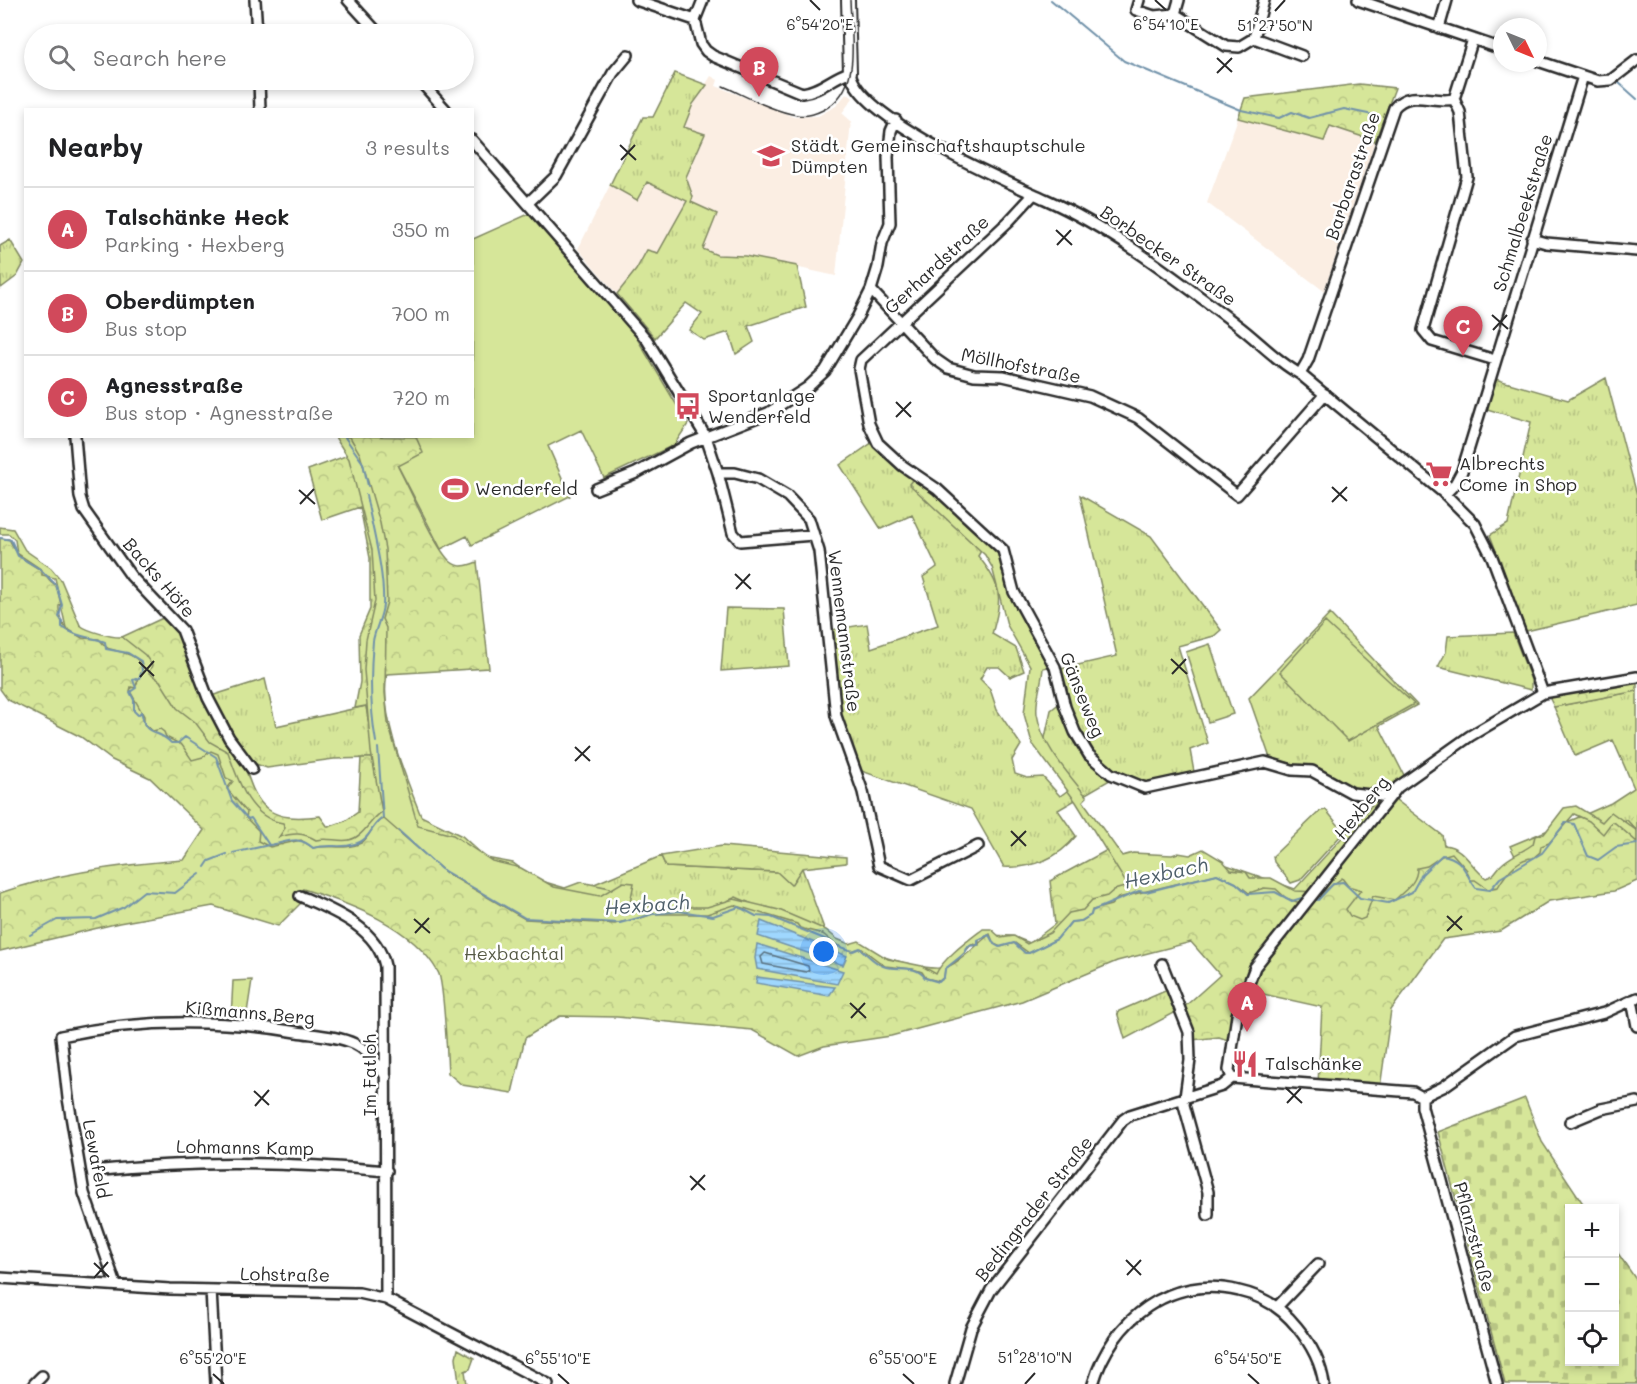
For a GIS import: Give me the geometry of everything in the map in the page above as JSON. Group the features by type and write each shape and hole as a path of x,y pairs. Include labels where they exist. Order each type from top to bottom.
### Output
{"street":[{"path":"255,0 256,24"},
{"path":"348,0 370,24"},
{"path":"636,0 695,20"},
{"path":"703,0 695,20 701,44 713,57 797,91 812,92 837,76 850,72 848,0"},
{"path":"1139,0 1136,10 1154,16 1175,14 1226,46 1239,47 1254,38 1264,0"},
{"path":"1175,14 1179,0"},
{"path":"1358,0 1493,46"},
{"path":"1439,28 1447,0"},
{"path":"1254,38 1302,56"},
{"path":"1473,39 1454,99 1460,112 1467,177 1423,322 1423,330 1432,340 1495,360"},
{"path":"529,202 556,176 614,73 628,55"},
{"path":"1547,64 1598,81 1611,80 1637,60"},
{"name":"Borbecker Straße","path":"850,72 851,81 858,91 896,120 959,161 1107,230 1252,336 1445,494 1480,531 1543,693"},
{"name":"Schmalbeekstraße","path":"1445,494 1455,484 1462,471 1582,76"},
{"path":"259,90 260,108"},
{"path":"428,90 444,108"},
{"name":"Barbarastraße","path":"1300,374 1308,360 1394,108 1404,98 1412,97 1443,102 1454,99"},
{"path":"597,489 618,482 706,437 768,412 808,387 834,360 871,290 890,223 888,157 891,131 896,120"},
{"path":"474,142 529,202 647,340 706,437"},
{"name":"Gerhardstraße","path":"861,360 900,320 1009,220 1034,194"},
{"path":"1532,239 1546,243 1637,251"},
{"name":"Möllhofstraße","path":"871,290 935,359 948,368 974,375 1003,376 1090,396 1138,418 1237,495 1324,394"},
{"name":"Gänseweg","path":"861,360 859,369 869,424 878,443 903,466 937,489 1003,550 1014,592 1055,667 1065,707 1075,732 1099,766 1126,782 1145,788 1270,762 1292,770 1312,771 1352,793 1390,797"},
{"name":"Wennemannstraße","path":"706,437 718,473 733,533 740,541 813,535"},
{"name":"Backs Höfe","path":"75,438 80,497 84,510 131,576 182,630 208,698 229,738 252,769"},
{"name":"Wennemannstraße","path":"718,473 735,473 758,479 787,496 809,519 819,551 836,716 864,792 879,866 911,880 978,846"},
{"name":"Hexberg","path":"1232,1078 1229,1070 1232,1041 1245,987 1266,951 1390,797 1408,779 1470,736 1543,693 1637,677"},
{"name":"Im Fatloh","path":"300,896 350,920 381,954 386,971 386,1299"},
{"path":"1162,964 1184,1015 1190,1040 1184,1108 1208,1192 1208,1215"},
{"path":"1422,1097 1443,1087 1515,1036 1582,1019 1634,999 1637,1026"},
{"name":"Kißmanns Berg","path":"61,1036 96,1028 169,1022 271,1028 354,1044 369,1055 386,1077"},
{"name":"Lewafeld","path":"61,1036 68,1098 84,1193 116,1285"},
{"name":"Bedingrader Straße","path":"955,1384 971,1328 991,1290 1123,1120 1130,1115 1222,1086 1232,1078 1413,1092 1422,1097"},
{"name":"Pflanzstraße","path":"1422,1097 1422,1107 1497,1384"},
{"path":"1570,1122 1601,1109 1637,1102"},
{"name":"Lohmanns Kamp","path":"103,1170 212,1162 306,1164 387,1171"},
{"path":"1276,1307 1318,1264"},
{"name":"Lohstraße","path":"0,1278 211,1290 359,1293 386,1299 548,1384"},
{"path":"1093,1384 1104,1355 1119,1331 1143,1308 1165,1296 1203,1286 1227,1288 1257,1297 1276,1307 1308,1341 1318,1360 1324,1384"},
{"path":"211,1290 216,1384"},
{"path":"34,1384 42,1376"}],"shaded area":[{"name":"Städt. Gemeinschaftshauptschule Dümpten","path":"711,76 718,80 716,86 794,117 818,116 836,106 847,93 853,98 842,113 851,121 836,276 745,256 717,255 703,249 691,202 693,197 686,177 705,135 683,127 693,104"},
{"path":"1238,118 1323,141 1330,126 1375,141 1324,291 1207,203"},
{"path":"647,182 687,200 658,254 647,251 636,270 617,294 578,249 610,185 637,200"}],"green space":[{"path":"675,73 707,85 693,104 684,127 705,134 686,177 693,197 691,202 717,214 703,249 717,255 745,256 797,266 806,307 748,326 754,342 736,354 729,332 704,340 689,330 702,314 686,303 655,338 617,294 636,270 647,250 658,253 687,201 647,182 637,200 610,185 643,117 653,117"},
{"path":"1359,84 1395,88 1375,141 1330,126 1324,141 1238,118 1245,98"},
{"path":"531,213 635,335 688,424 674,445 604,478 581,430 548,446 570,496 472,545 467,536 441,549 398,466 423,453 416,438 474,438 474,239"},
{"path":"10,240 24,263 17,276 1,288 0,246"},
{"path":"1606,378 1637,495 1637,605 1526,631 1490,535 1508,524 1531,422 1487,409 1495,379 1568,400"},
{"name":"Hexbachtal","path":"336,438 351,438 360,454 380,523 385,549 387,602 382,619 386,628 385,693 388,723 418,826 453,835 492,861 521,868 554,887 600,896 623,882 634,883 628,913 663,907 707,907 734,899 779,910 826,930 837,939 849,944 859,941 888,959 922,966 936,974 950,956 983,929 991,929 1001,938 1014,936 1027,944 1050,933 1069,913 1083,910 1092,900 1128,886 1076,802 1032,743 1024,714 1030,666 1007,625 992,567 985,555 909,484 915,476 930,485 998,550 1053,666 1043,668 1037,703 1037,714 1044,737 1056,758 1087,797 1083,801 1122,856 1133,853 1190,855 1203,849 1223,861 1231,870 1246,872 1250,878 1271,878 1295,891 1320,892 1396,800 1442,835 1444,845 1457,849 1486,878 1493,875 1508,859 1533,844 1535,836 1544,834 1564,808 1576,806 1602,822 1611,812 1637,831 1637,842 1615,823 1612,822 1603,834 1589,821 1574,814 1549,843 1541,846 1540,852 1533,858 1512,867 1498,887 1488,889 1475,880 1470,880 1467,870 1452,853 1442,856 1427,866 1417,868 1412,883 1395,900 1373,896 1365,918 1360,920 1350,916 1346,909 1361,890 1348,886 1342,878 1311,901 1297,902 1286,898 1276,889 1264,888 1249,893 1236,883 1217,874 1118,898 1111,905 1092,910 1091,915 1082,921 1071,922 1057,939 1029,953 1015,943 1001,947 994,944 990,934 979,940 979,945 972,944 958,960 945,969 944,977 939,981 926,978 922,972 913,969 885,966 861,948 851,951 835,944 823,934 734,905 707,914 651,914 615,924 525,919 446,873 384,819 376,824 361,843 355,845 313,848 301,840 270,847 258,841 259,831 246,818 247,812 227,789 233,781 226,778 218,754 211,751 203,757 192,760 182,745 166,737 160,729 153,731 144,724 144,716 130,691 131,687 135,688 143,668 141,663 130,655 107,648 99,639 82,638 66,628 55,578 42,575 42,570 17,553 15,540 9,534 0,534 0,527 13,529 25,550 51,568 61,580 80,625 100,634 122,637 145,655 152,665 149,673 160,681 177,708 195,722 210,742 228,752 246,796 253,806 271,820 283,823 285,828 279,837 298,834 316,840 349,840 363,832 382,812 371,752 364,670 366,640 375,601 372,550 349,459"},
{"path":"340,438 416,438 424,453 398,467 445,555 457,565 464,566 477,562 489,668 387,674 387,708 390,727 421,816 462,836 486,858 513,863 535,879 565,888 581,882 610,888 623,904 707,910 736,897 877,955 932,968 949,966 989,935 1012,936 1030,943 1055,924 1050,881 1111,848 1149,884 1224,864 1295,889 1372,805 1358,796 1391,797 1488,883 1516,858 1510,846 1584,815 1601,831 1612,822 1627,820 1637,831 1637,881 1614,891 1549,901 1501,931 1443,939 1391,1010 1380,1088 1318,1084 1322,1007 1245,990 1231,1041 1219,1037 1192,1040 1182,1009 1220,975 1191,942 1117,961 1022,1001 891,1036 824,1046 798,1056 752,1030 617,1017 560,1016 525,1038 512,1093 462,1085 448,1073 444,1004 440,978 427,956 413,942 397,929 379,919 341,902 303,889 301,903 278,926 213,906 119,923 0,951 0,893 91,870 184,860 204,830 150,778 112,760 81,737 8,700 0,689 0,538 9,539 21,557 42,571 56,585 62,604 59,606 61,620 64,626 73,633 80,636 94,636 107,644 165,617 172,623 244,763 254,792 261,802 268,810 278,815 320,816 328,827 345,821 358,812 361,758 374,758 366,706 355,708 360,682 359,635 370,609 370,558 360,507 322,520 308,470 351,454"},
{"path":"879,438 991,534 978,556 992,576 998,593 998,611 992,634 1016,648 1024,671 1010,677 999,667 987,667 980,679 990,689 997,710 1021,745 1012,760 1015,774 1027,778 1043,777 1060,796 1071,788 1043,747 1051,710 1061,702 1052,671 1117,656 1080,495 1151,536 1221,630 1214,636 1178,646 1208,743 1190,750 1196,783 1152,789 1113,778 1058,810 1076,836 1062,850 1035,864 1004,867 971,809 850,767 825,631 867,624 871,648 938,625 923,577 937,567 912,515 881,529 840,465"},
{"path":"726,608 784,609 789,666 721,671"},
{"path":"1330,614 1417,705 1379,726 1406,779 1384,794 1349,790 1317,770 1270,758 1249,698"},
{"path":"1325,622 1414,704 1348,741 1280,672"},
{"path":"1513,633 1531,680 1531,690 1438,667 1446,652 1448,636"},
{"path":"1210,644 1233,714 1208,722 1186,652"},
{"path":"265,679 276,726 366,706 374,758 334,759 267,768 253,763 231,737 211,696"},
{"path":"1637,682 1637,691 1554,707 1549,697"},
{"path":"1637,691 1637,831 1626,820 1602,831 1584,815 1611,803 1634,788 1613,740 1575,756 1554,707"},
{"path":"1326,810 1344,832 1300,880 1291,883 1274,862 1273,856 1320,811"},
{"path":"722,846 846,857 846,863 802,868 791,885 777,872 666,867 661,856"},
{"path":"661,856 666,867 778,872 802,868 826,934 707,910 623,904 610,888 592,885"},
{"path":"252,980 246,1019 231,1018 233,981"},
{"path":"1172,988 1180,1010 1125,1039 1117,1012"},
{"path":"1525,1098 1542,1142 1583,1204 1565,1204 1565,1366 1619,1366 1619,1255 1637,1281 1637,1384 1505,1384 1438,1132"},
{"path":"458,1349 474,1358 470,1369 465,1371 467,1384 459,1384 456,1357"}],"water":[{"path":"761,921 847,956 843,965 758,936"},
{"path":"757,944 843,971 837,984 757,969 755,958"},
{"path":"757,977 835,987 829,996 756,983"}],"waterway":[{"path":"1051,0 1124,61 1241,110 1279,118 1292,112 1309,118 1344,109 1373,115"},
{"path":"1618,82 1637,99"},
{"name":"Hexbach","path":"345,438 363,463 368,486"},
{"name":"Hexbach","path":"366,495 380,565 383,593 382,610 373,641 371,666 376,742"},
{"name":"Hexbach","path":"0,538 11,540 18,556 40,569 56,585 62,605 59,617 62,627 78,635 105,642 106,649 128,653 141,661 142,672 139,678 133,680 136,688 130,692 134,700 134,711 138,715 141,712 148,729 171,743 178,743 185,737 216,757 232,801 248,819 251,818 269,845 297,840 313,848 349,846 364,840 383,818 378,748"},
{"name":"Hexbach","path":"1313,900 1318,900 1334,883 1343,882 1360,898 1388,903 1412,892 1422,874 1442,855 1455,859 1476,888 1490,890 1500,878 1542,853 1566,822 1574,824 1588,856 1598,860 1616,847 1637,844"},
{"name":"Hexbach","path":"399,831 441,869 525,918 620,923 653,914 679,911 713,916 739,907 756,916 771,917 834,945 853,951 860,948 883,966 917,971 925,978 939,982 944,977 945,969 965,953 968,946 978,945 978,940 989,935 994,944 999,947 1014,943 1025,953 1029,953 1057,939 1071,922 1081,921 1091,915 1092,911 1139,891 1146,892 1217,874 1236,883 1248,894 1275,892 1292,901 1305,897"},
{"path":"233,853 269,845"},
{"path":"205,867 209,861 227,854"},
{"path":"30,935 57,920 96,919 124,907 144,891 175,893 200,874"}],"tram line":[{"path":"723,86 769,107 800,116 823,110 836,101 849,76 852,61 850,0"}],"place":[{"name":"Oberdümpten","path":"759,97"},
{"name":"Städt. Gemeinschaftshauptschule Dümpten","path":"771,156"},
{"name":"Agnesstraße","path":"1463,356"},
{"name":"Sportanlage Wenderfeld","path":"688,406"},
{"name":"Albrechts Come in Shop","path":"1439,474"},
{"name":"Wenderfeld","path":"455,489"},
{"name":"Talschänke Heck","path":"1247,1032"},
{"name":"Talschänke","path":"1245,1064"}]}
